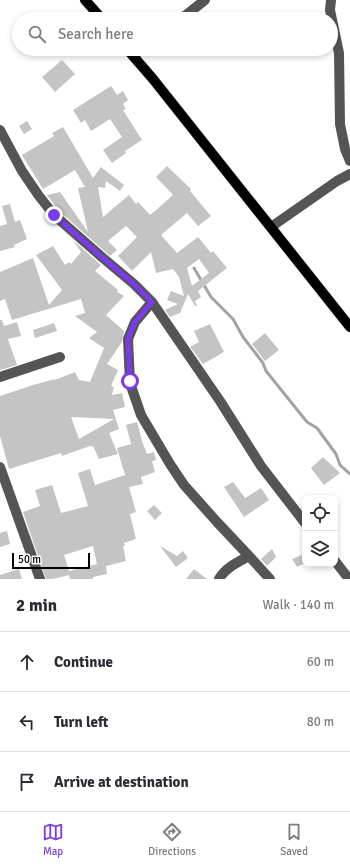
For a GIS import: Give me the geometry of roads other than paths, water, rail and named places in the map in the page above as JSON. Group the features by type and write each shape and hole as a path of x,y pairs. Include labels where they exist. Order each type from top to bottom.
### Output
{"main road":[{"path":"86,0 96,12"},
{"path":"133,56 350,327"}],"street":[{"path":"190,12 205,0"},
{"path":"330,12 331,0"},
{"path":"338,53 340,124 345,149 350,161"},
{"path":"0,131 22,171 54,215 134,284 152,302 220,402 261,466 302,519"},
{"path":"271,227 337,181 350,174"},
{"path":"152,302 135,322 128,339 130,384 141,415 184,485 270,579"},
{"path":"0,377 60,357"},
{"path":"0,468 40,579"},
{"path":"219,579 222,574 235,564 249,556"},
{"path":"338,565 349,579"}],"waterway":[{"path":"194,268 211,297 233,319 243,337 263,363 266,371 307,422 317,428 336,454 340,465 350,474"}]}
